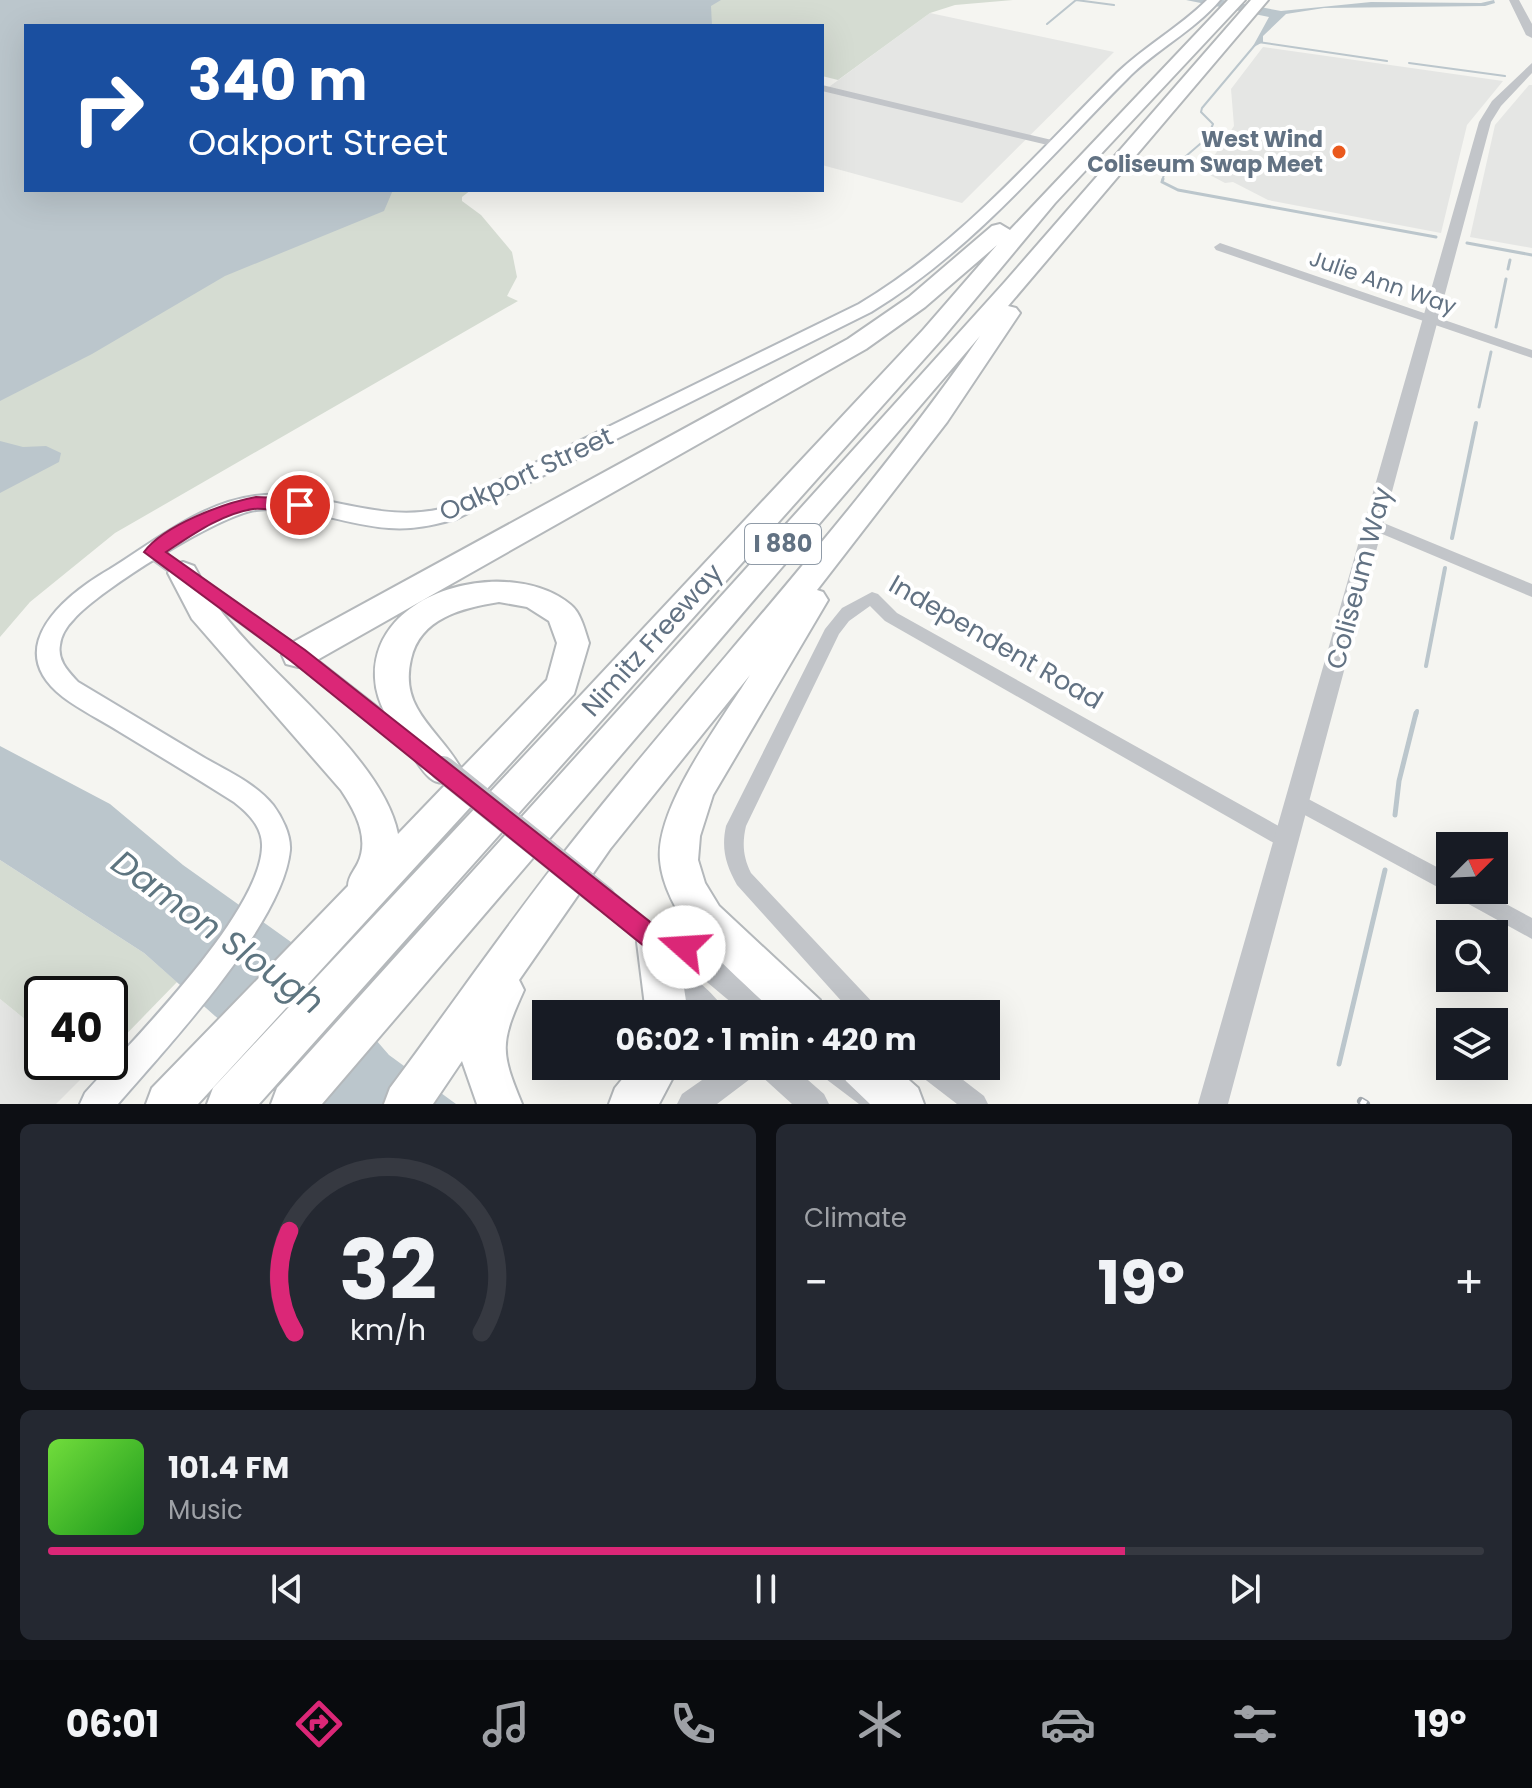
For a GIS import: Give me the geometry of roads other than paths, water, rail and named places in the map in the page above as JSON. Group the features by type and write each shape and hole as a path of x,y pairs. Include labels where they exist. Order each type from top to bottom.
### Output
{"highway":[{"name":"Nimitz Freeway","path":"236,1097 344,947 932,335 1048,199 1236,5"},
{"name":"Nimitz Freeway","path":"293,1104 960,343 1012,288 1236,5"},
{"path":"298,655 857,344 917,302 1017,217 1048,199"},
{"path":"406,1104 597,838 846,534 938,416 1008,312 1012,288"},
{"path":"790,1000 705,918 687,889 679,860 681,836 696,792 826,578 846,534"},
{"path":"183,573 203,611 354,780 372,805 381,827 382,850 344,947"},
{"path":"168,1104 214,1056 344,947 562,685 574,661 575,636 565,617 547,602 524,593 490,590 461,596 433,607 401,636 393,654 391,676 402,714 443,769"},
{"path":"500,1104 486,1078 481,1050 488,1021 535,922"},
{"path":"657,942 665,1000"},
{"path":"631,1104 649,1080"},
{"path":"876,1080 902,1104"}],"main road":[{"name":"Oakport Street","path":"96,1104 218,960 261,895 272,870 276,850 273,830 263,810 243,794 69,689 52,675 45,659 47,642 56,622 73,604 216,515 256,503 300,505 402,522 425,520 467,507 901,287 961,239 1138,60 1236,5"}],"street":[{"path":"1514,0 1532,35"},
{"name":"Coliseum Way","path":"1213,1104 1485,122 1496,104 1532,66"},
{"path":"824,88 1056,144"},
{"name":"Julie Ann Way","path":"1220,247 1532,354"},
{"path":"1374,524 1532,591"},
{"path":"153,552 298,655 657,942 680,984 697,1000"},
{"name":"Independent Road","path":"855,1000 744,879 734,862 731,846 736,826 838,620 851,608 872,598 891,617 1286,840"},
{"path":"1297,801 1436,876"},
{"path":"1486,904 1532,929"},
{"path":"657,942 684,947 749,1000"},
{"path":"692,1104 727,1080"},
{"path":"786,1080 814,1104"},
{"path":"851,1080 883,1104"},
{"path":"944,1080 976,1104"}],"water":[{"path":"0,0 721,0 711,6 712,24 24,24 24,192 392,192 384,211 225,276 92,354 0,401"},
{"path":"1186,0 1223,0 1281,11 1371,2 1481,3 1494,0 1495,3 1485,6 1324,8 1286,14 1263,36 1263,42 1252,48 1269,17"},
{"path":"0,441 23,447 46,446 61,453 59,462 0,493"},
{"name":"Damon Slough","path":"0,746 110,804 183,865 291,942 389,1055 456,1104 313,1104 268,1057 215,1016 144,953 0,860"}],"waterway":[{"path":"1047,24 1076,0 1114,5"},
{"path":"1258,42 1387,61"},
{"path":"1162,181 1164,175 1207,138 1213,124 1201,112 1202,108 1255,45"},
{"path":"1409,63 1505,76"},
{"path":"1163,179 1162,182 1178,190 1436,237"},
{"path":"1467,243 1532,255"},
{"path":"1508,269 1510,260"},
{"path":"1496,327 1506,279"},
{"path":"1479,407 1491,352"},
{"path":"1452,538 1476,423"},
{"path":"1426,666 1445,568"},
{"path":"1416,715 1417,711"},
{"path":"1395,815 1399,781 1416,713"},
{"path":"1339,1064 1385,870"}],"railway":[{"path":"1361,1101 1366,1104"}],"place":[{"name":"West Wind Coliseum Swap Meet","path":"1339,152"}]}
